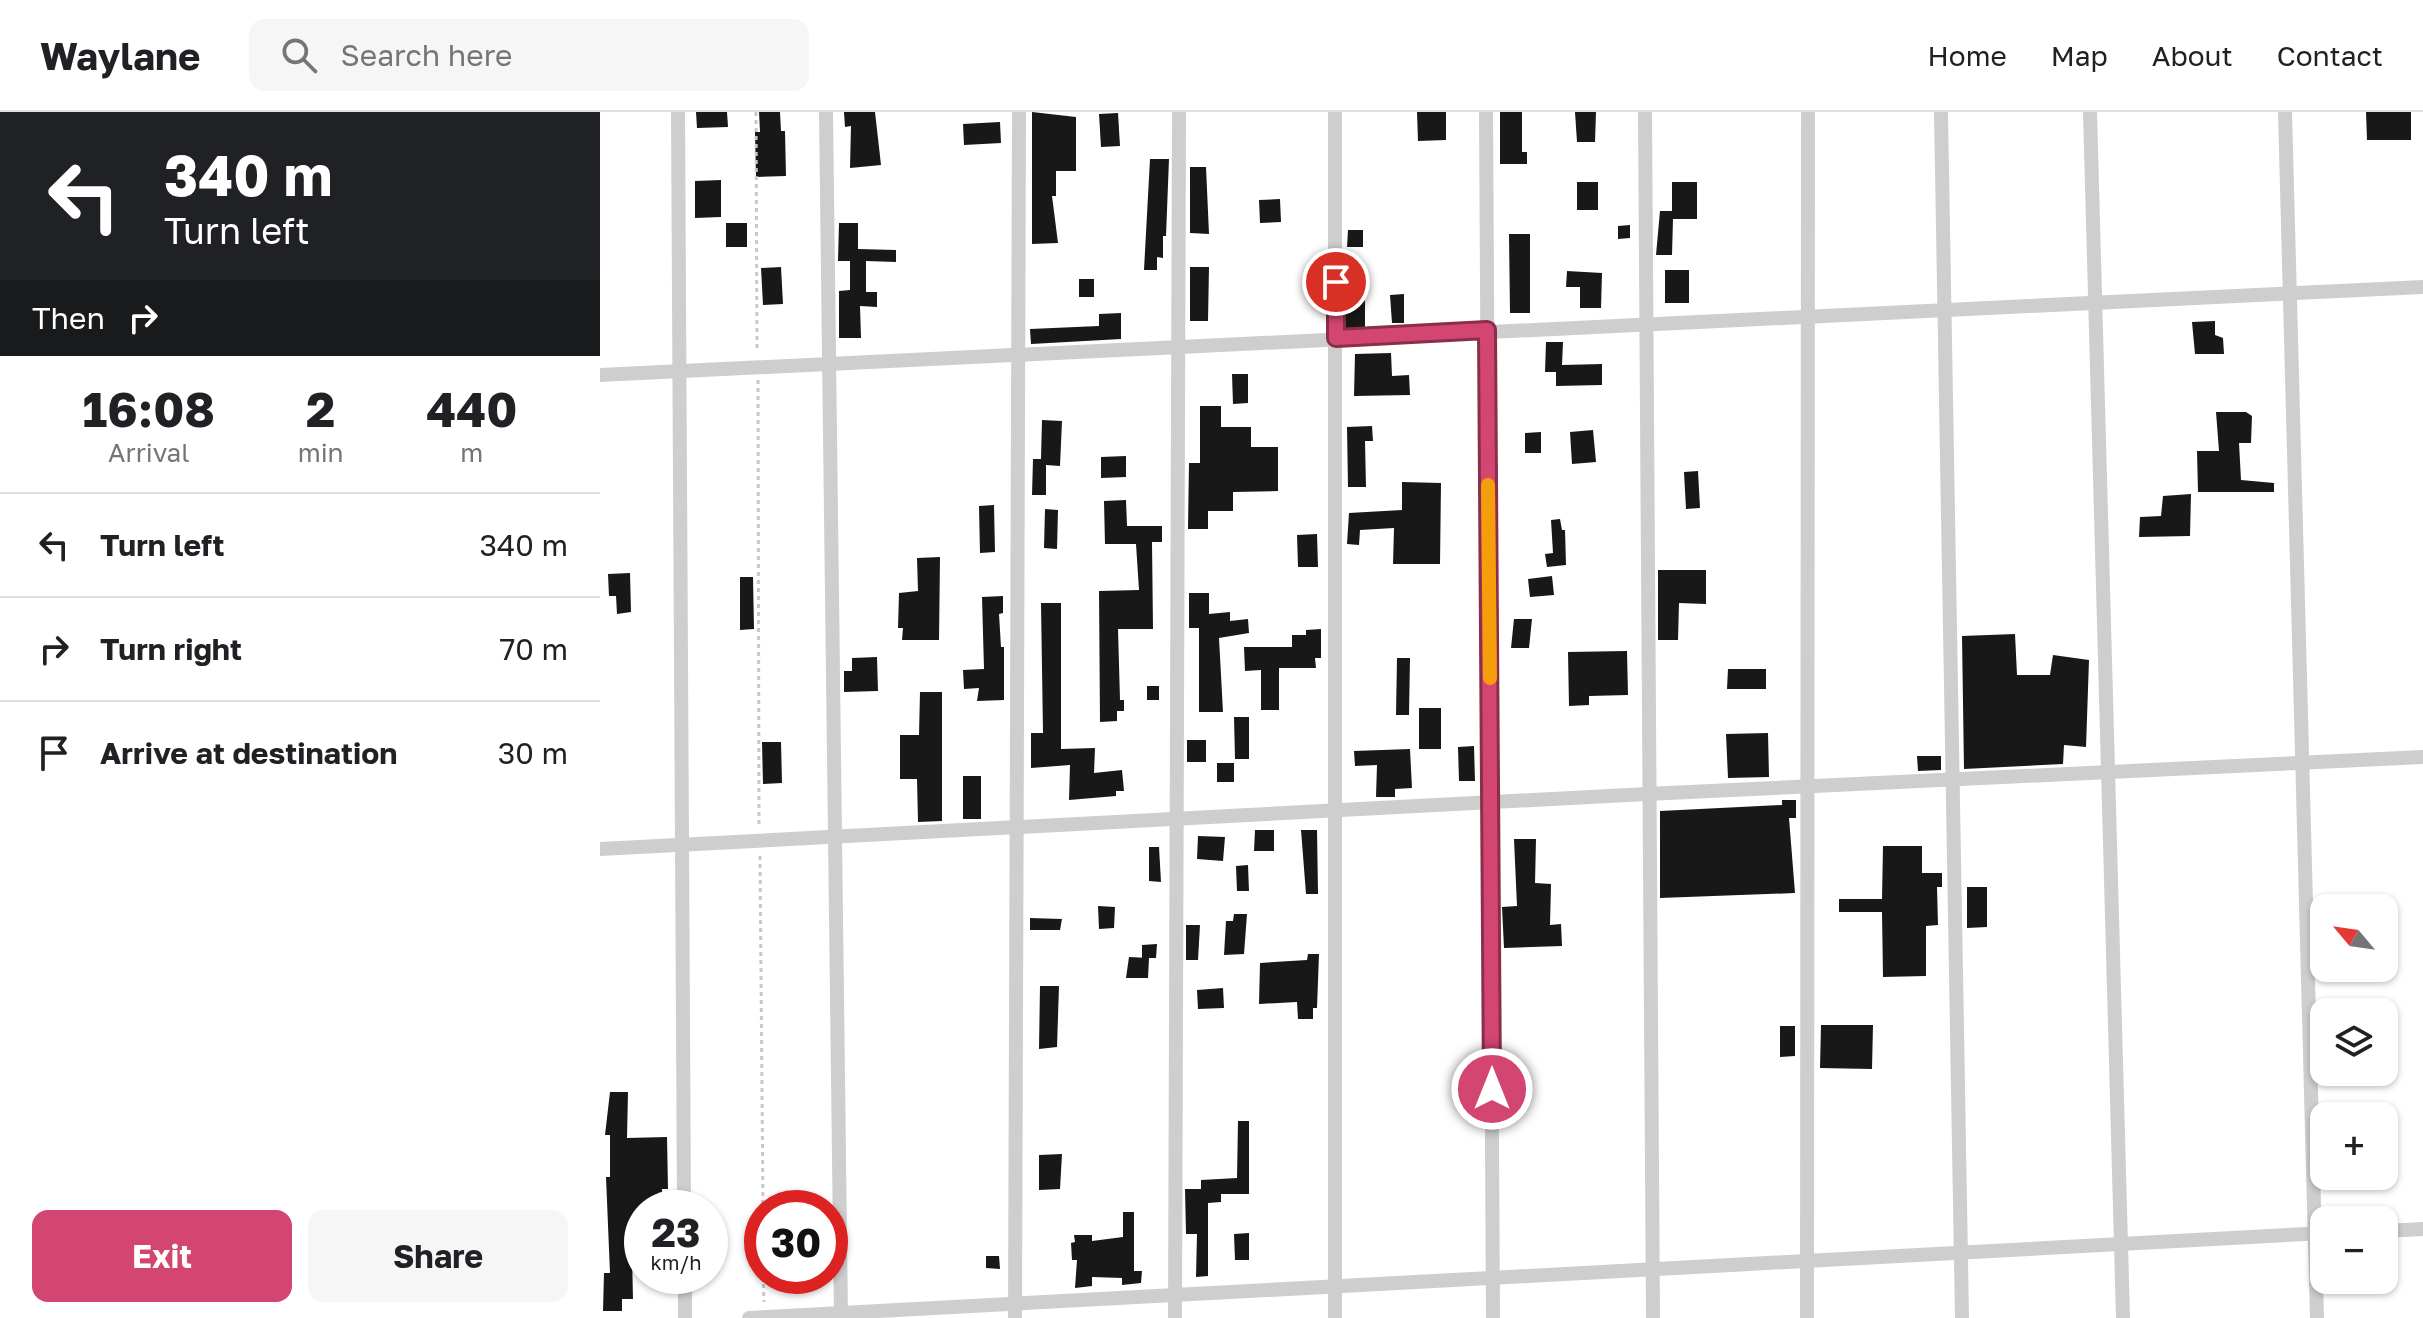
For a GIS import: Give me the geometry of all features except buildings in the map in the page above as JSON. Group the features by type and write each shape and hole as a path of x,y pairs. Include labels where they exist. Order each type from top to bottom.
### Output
{"street":[{"path":"678,112 684,1190"},
{"path":"826,112 841,1316"},
{"path":"1015,1312 1019,112"},
{"path":"1175,1318 1179,112"},
{"path":"1335,112 1335,1318"},
{"path":"1486,112 1493,1318"},
{"path":"1645,112 1647,794 1653,1318"},
{"path":"1807,1318 1808,112"},
{"path":"1941,112 1962,1318"},
{"path":"2090,112 2123,1318"},
{"path":"2285,112 2319,1206"},
{"path":"600,375 2423,287"},
{"path":"600,849 2423,757"},
{"path":"2398,1230 2423,1229"},
{"path":"749,1318 1015,1312 1175,1296 2310,1235"},
{"path":"685,1294 685,1318"},
{"path":"2317,1318 2318,1294"}],"path":[{"path":"756,112 763,1190"},
{"path":"763,1294 764,1317"}],"slow traffic":[{"path":"1488,485 1490,678"}],"route":[{"path":"1336,282 1336,338 1487,330 1492,1089"}]}
